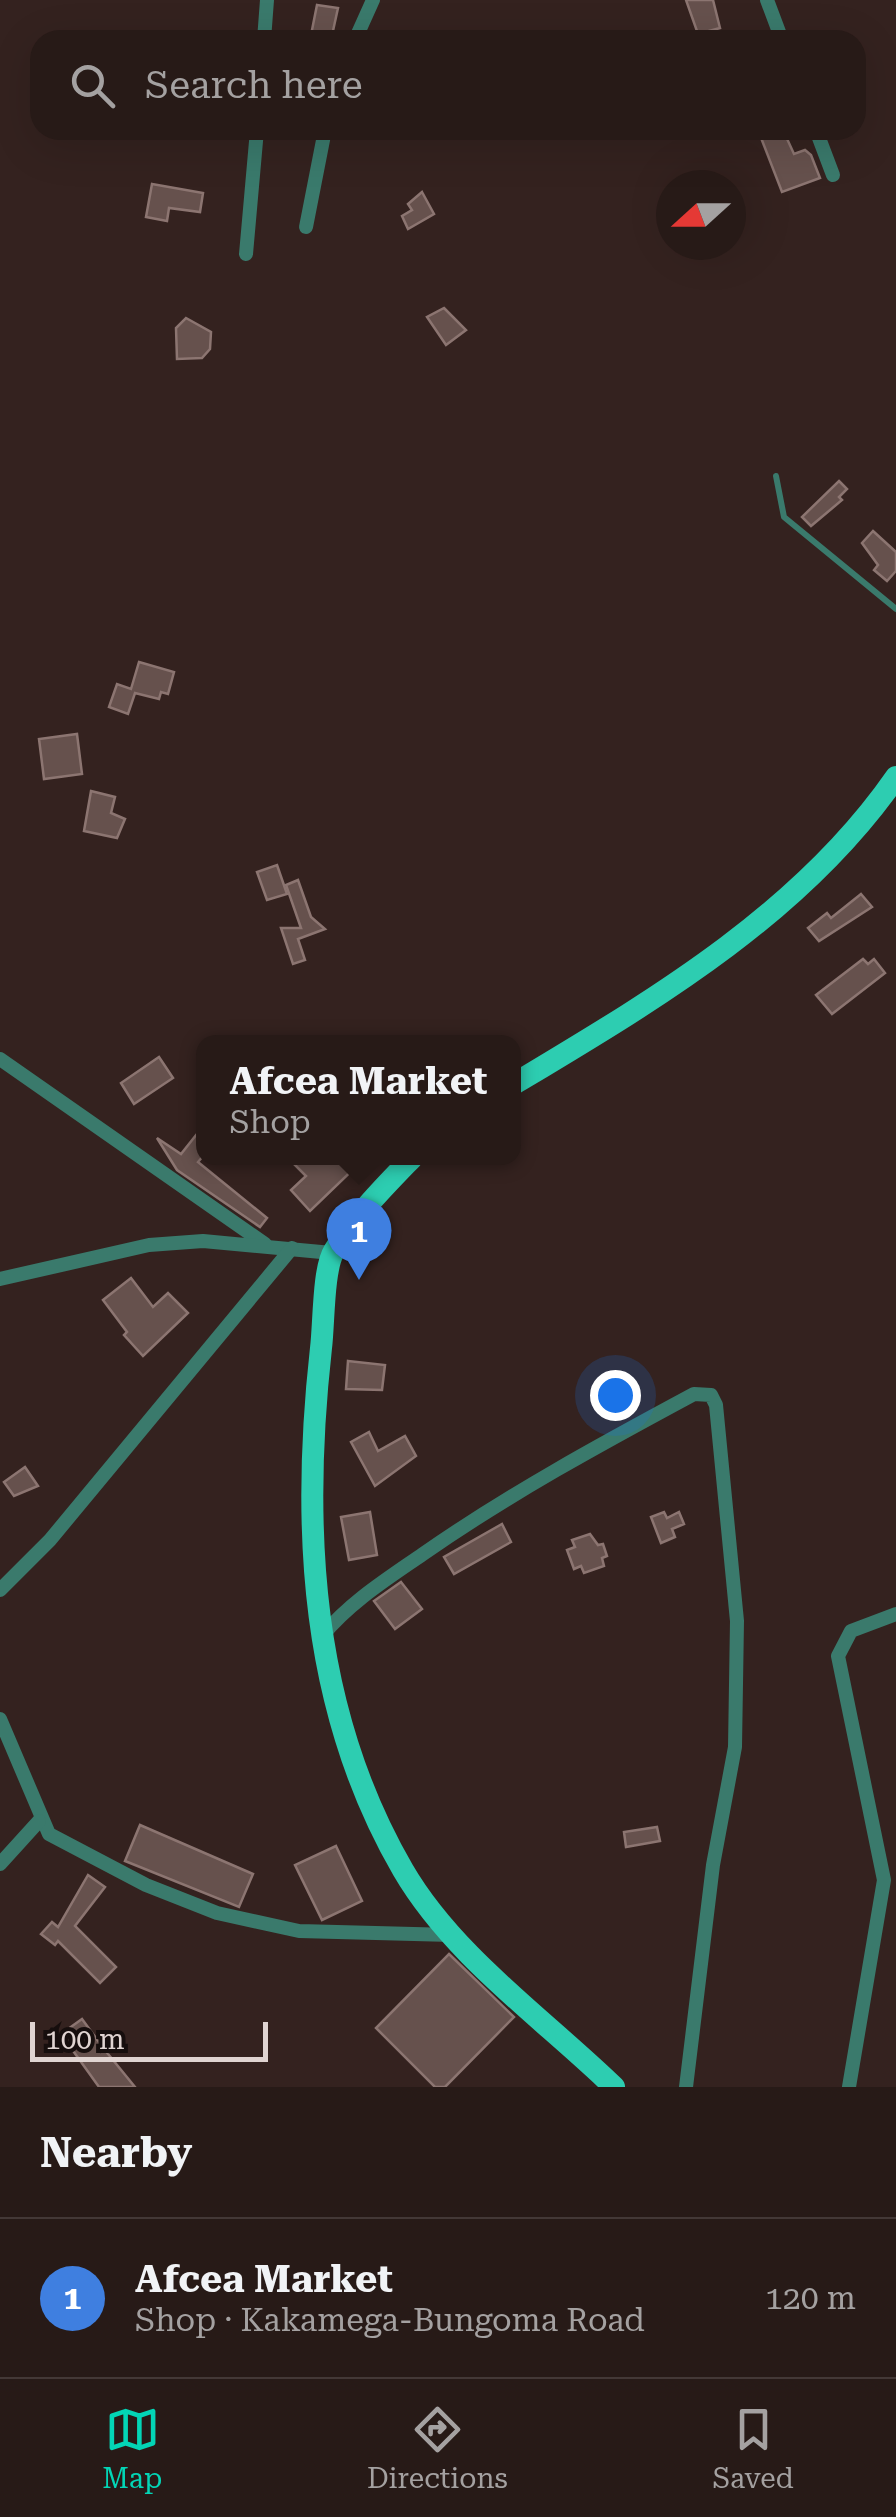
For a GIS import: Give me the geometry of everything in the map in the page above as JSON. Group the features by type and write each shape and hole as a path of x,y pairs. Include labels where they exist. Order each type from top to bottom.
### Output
{"main road":[{"path":"521,1080 700,968 841,846 895,781"},
{"path":"406,1165 332,1253 315,1401 311,1556 322,1636 348,1752 364,1796 404,1871 452,1935 614,2087"}],"street":[{"path":"265,30 267,0"},
{"path":"360,30 373,0"},
{"path":"766,0 778,30"},
{"path":"246,254 255,140"},
{"path":"306,227 324,140"},
{"path":"820,140 833,175"},
{"path":"0,1058 266,1245"},
{"path":"0,1279 149,1245 203,1241 332,1253"},
{"path":"0,1590 50,1540 292,1248"},
{"path":"322,1636 340,1613 378,1585 529,1486 694,1394 710,1395 716,1406 737,1620 735,1747 713,1865 686,2087"},
{"path":"850,2087 884,1880 838,1656 851,1631 896,1614"},
{"path":"0,1719 39,1820 53,1837 146,1885 217,1913 300,1931 452,1935"},
{"path":"0,1864 39,1820"}],"lane":[{"path":"776,476 784,517 896,609"}],"building":[{"path":"686,0 713,0 720,28 697,30"},
{"path":"317,5 338,8 333,30 312,30"},
{"path":"762,140 788,140 794,154 805,150 820,178 782,192"},
{"path":"152,184 203,193 200,212 169,208 167,221 146,217"},
{"path":"422,192 434,214 408,229 402,216 412,210 408,204"},
{"path":"444,308 466,330 446,345 427,317"},
{"path":"186,318 211,332 210,349 202,358 177,359 176,328"},
{"path":"839,481 847,489 839,497 842,500 811,526 802,517"},
{"path":"873,531 896,552 896,571 887,581 874,570 878,565 862,543"},
{"path":"139,662 174,672 168,694 161,692 159,699 135,693 128,714 109,707 117,684 131,689"},
{"path":"77,734 82,774 44,779 39,739"},
{"path":"91,791 115,797 111,813 125,819 117,838 84,831"},
{"path":"277,865 287,894 267,900 257,872"},
{"path":"298,880 311,917 325,929 298,939 305,960 293,964 281,928 301,928 286,885"},
{"path":"861,894 872,907 819,941 808,928 827,913 831,918"},
{"path":"863,959 868,964 874,959 885,973 832,1014 816,995"},
{"path":"159,1057 173,1078 134,1104 121,1083"},
{"path":"196,1135 196,1165 202,1165 267,1218 260,1227 177,1170 157,1138 181,1154"},
{"path":"295,1165 358,1165 310,1211 291,1190 306,1176"},
{"path":"131,1278 153,1307 168,1293 188,1313 143,1356 124,1335 127,1332 103,1300"},
{"path":"348,1361 385,1365 382,1390 346,1389"},
{"path":"369,1432 378,1451 405,1436 416,1456 375,1486 351,1442"},
{"path":"25,1467 38,1486 14,1496 4,1482"},
{"path":"370,1512 377,1555 349,1560 341,1517"},
{"path":"664,1512 667,1518 679,1512 684,1524 672,1529 675,1537 661,1543 651,1517"},
{"path":"502,1524 511,1542 454,1574 444,1557"},
{"path":"590,1534 598,1545 603,1544 607,1556 602,1558 604,1566 584,1573 581,1566 574,1569 567,1550 575,1547 572,1540"},
{"path":"401,1582 422,1609 395,1629 374,1601"},
{"path":"140,1825 253,1874 239,1907 125,1861"},
{"path":"657,1827 660,1841 626,1847 624,1832"},
{"path":"336,1846 362,1901 322,1920 295,1865"},
{"path":"88,1875 105,1887 75,1926 116,1967 100,1983 58,1941 55,1945 41,1934 52,1922 58,1927"},
{"path":"449,1954 514,2017 445,2087 435,2087 376,2028"},
{"path":"82,2019 135,2087 99,2087 61,2034"}],"place":[{"name":"Afcea Market","path":"359,1280"}]}
